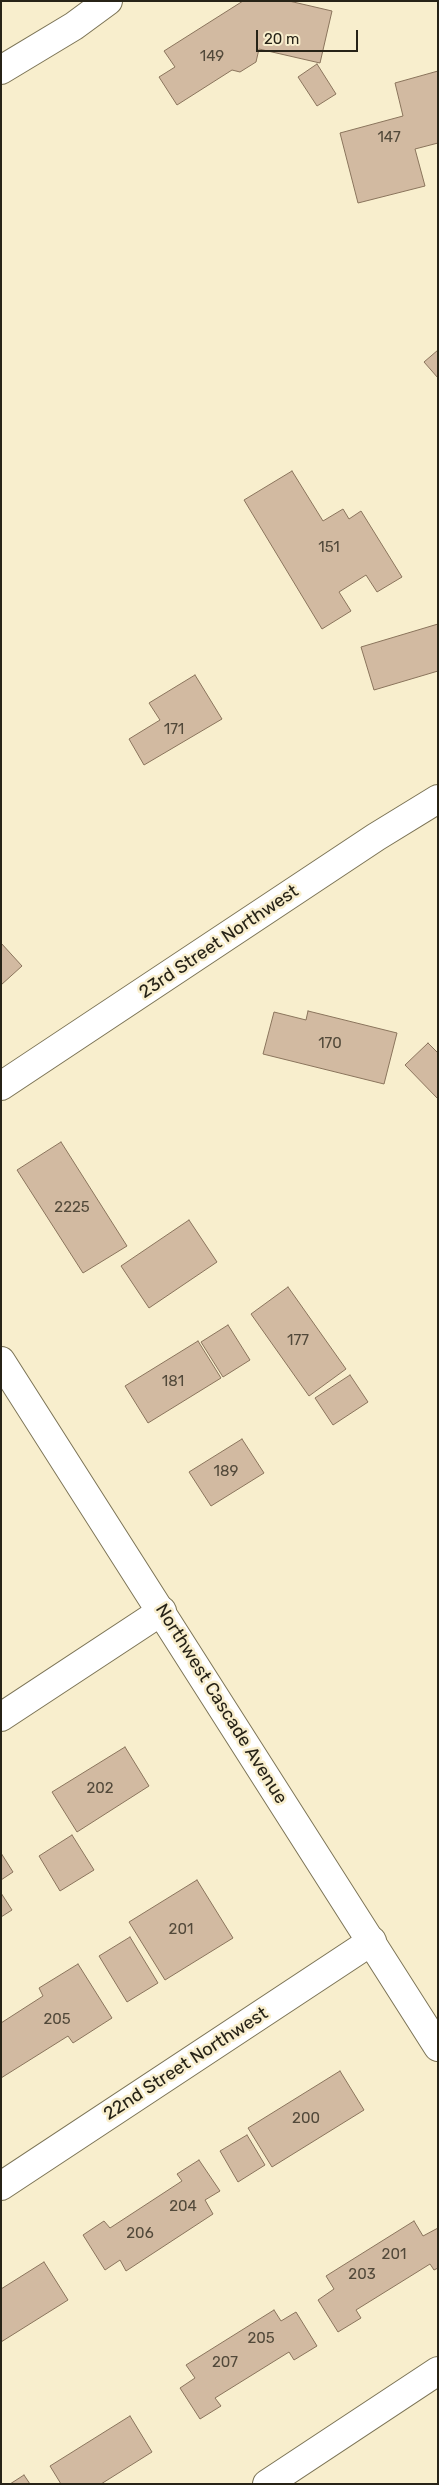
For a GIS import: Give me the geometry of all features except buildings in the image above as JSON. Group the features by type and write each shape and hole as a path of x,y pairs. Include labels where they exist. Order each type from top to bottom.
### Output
{"street":[{"path":"1,70 78,23 108,1"},
{"name":"23rd Street Northwest","path":"1,1086 376,837 438,799"},
{"name":"Northwest Cascade Avenue","path":"1,1361 438,2047"},
{"path":"1,1718 162,1611"},
{"name":"22nd Street Northwest","path":"1,2186 372,1941"},
{"path":"267,2484 438,2371"}]}
